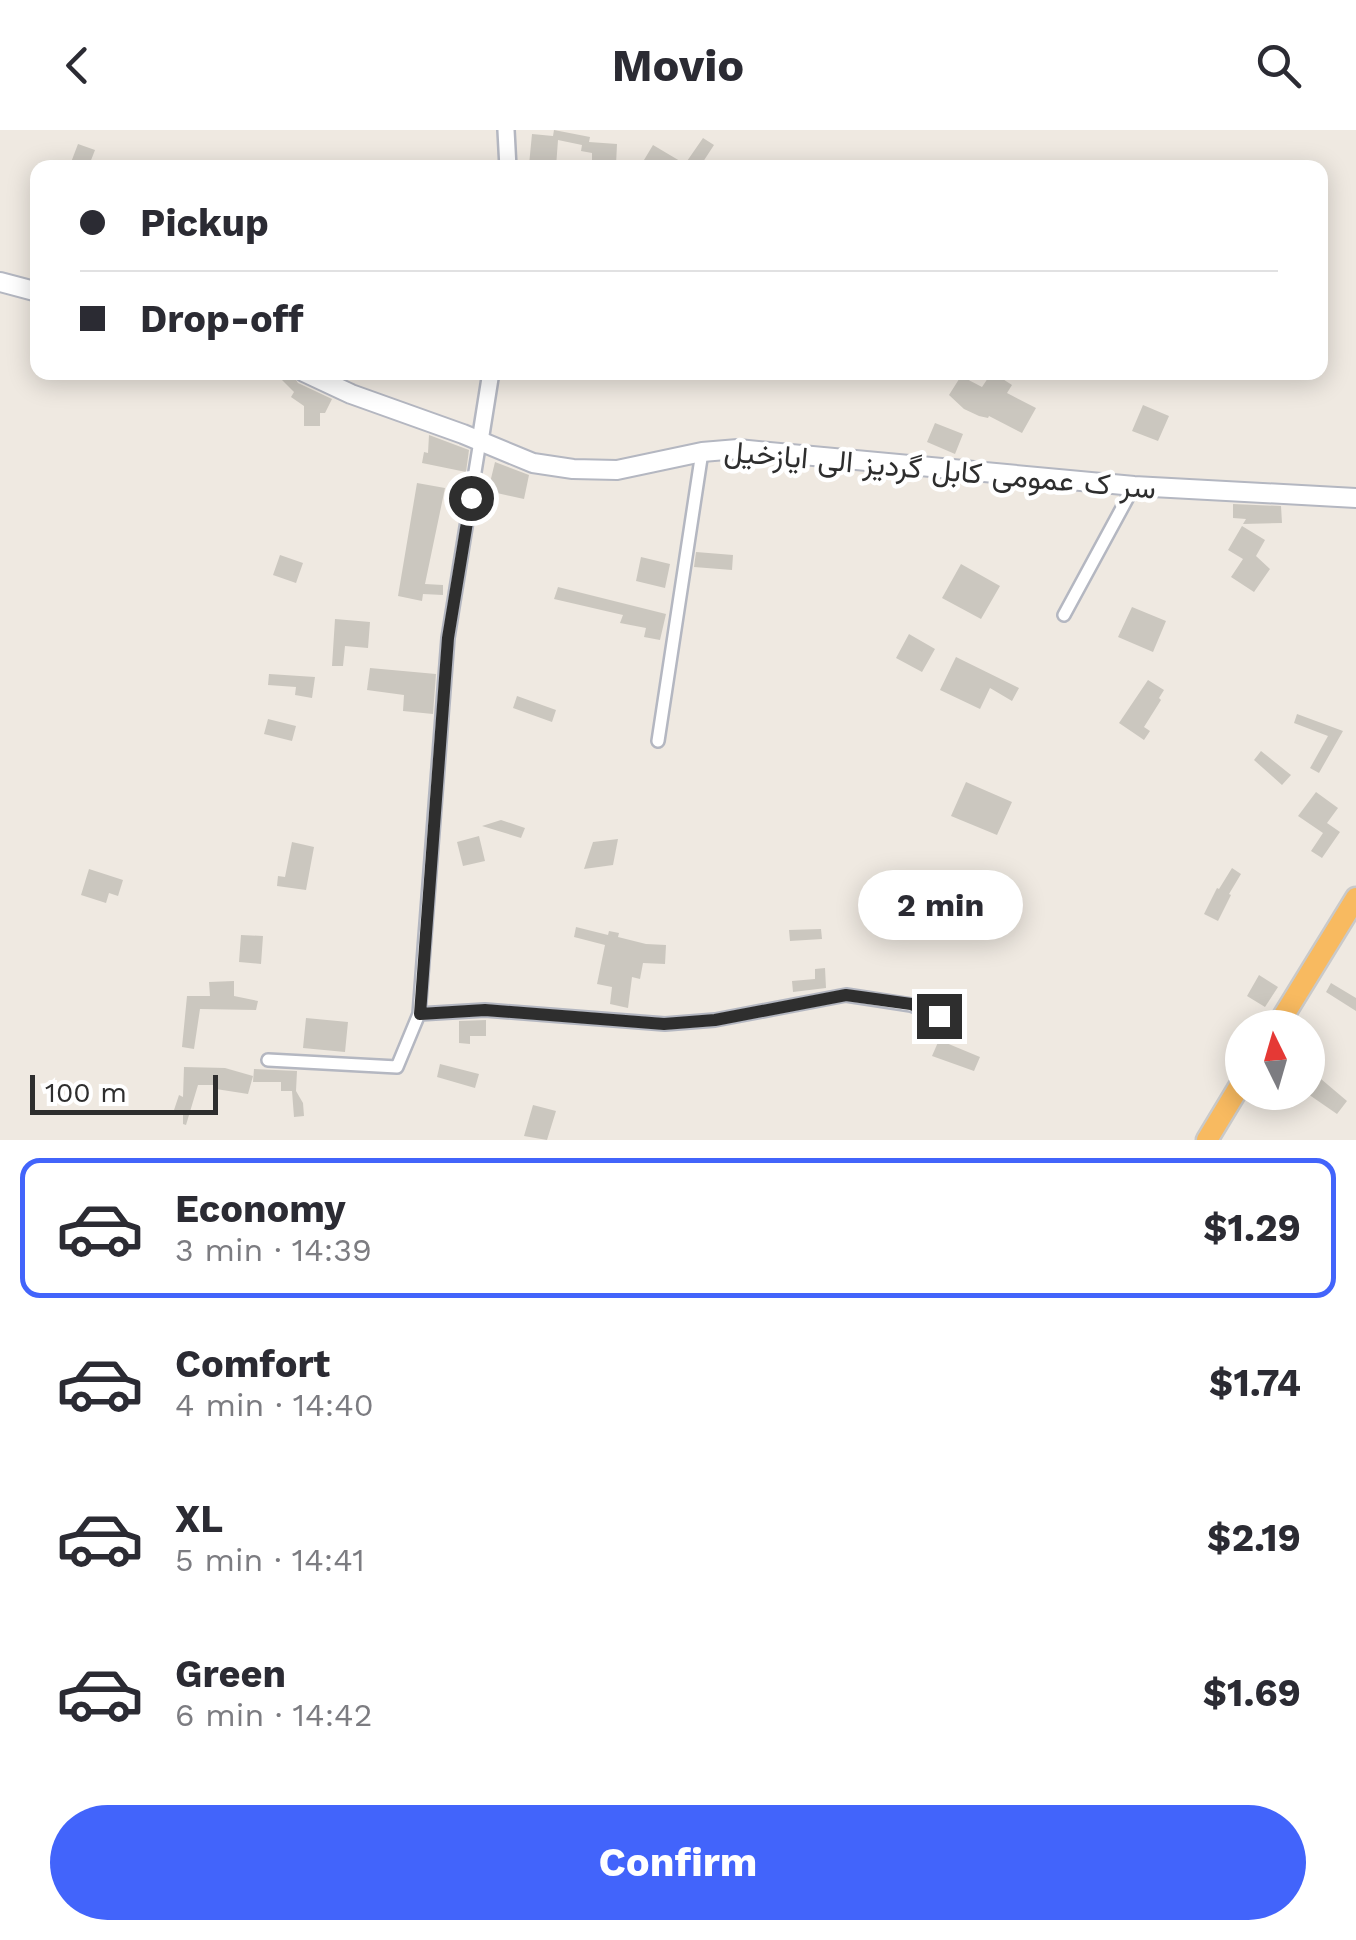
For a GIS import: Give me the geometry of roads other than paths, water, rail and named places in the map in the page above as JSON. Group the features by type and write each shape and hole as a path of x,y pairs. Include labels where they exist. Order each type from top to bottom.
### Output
{"highway":[{"path":"1287,1010 1356,898"},
{"path":"1207,1140 1225,1110"}],"main road":[{"path":"0,282 30,290"},
{"name":"سر ک عمومی کابل گردیز الی ایازخیل","path":"321,380 533,463 573,469 617,470 702,452 738,449 1134,486 1356,498"}],"street":[{"path":"506,130 508,160"},
{"path":"268,1060 397,1067 420,1014 448,638 490,380"},
{"path":"658,741 702,452"},
{"path":"1064,615 1134,486"},
{"path":"420,1014 485,1010 664,1024 715,1020 846,995 911,1004 939,1016"}]}
